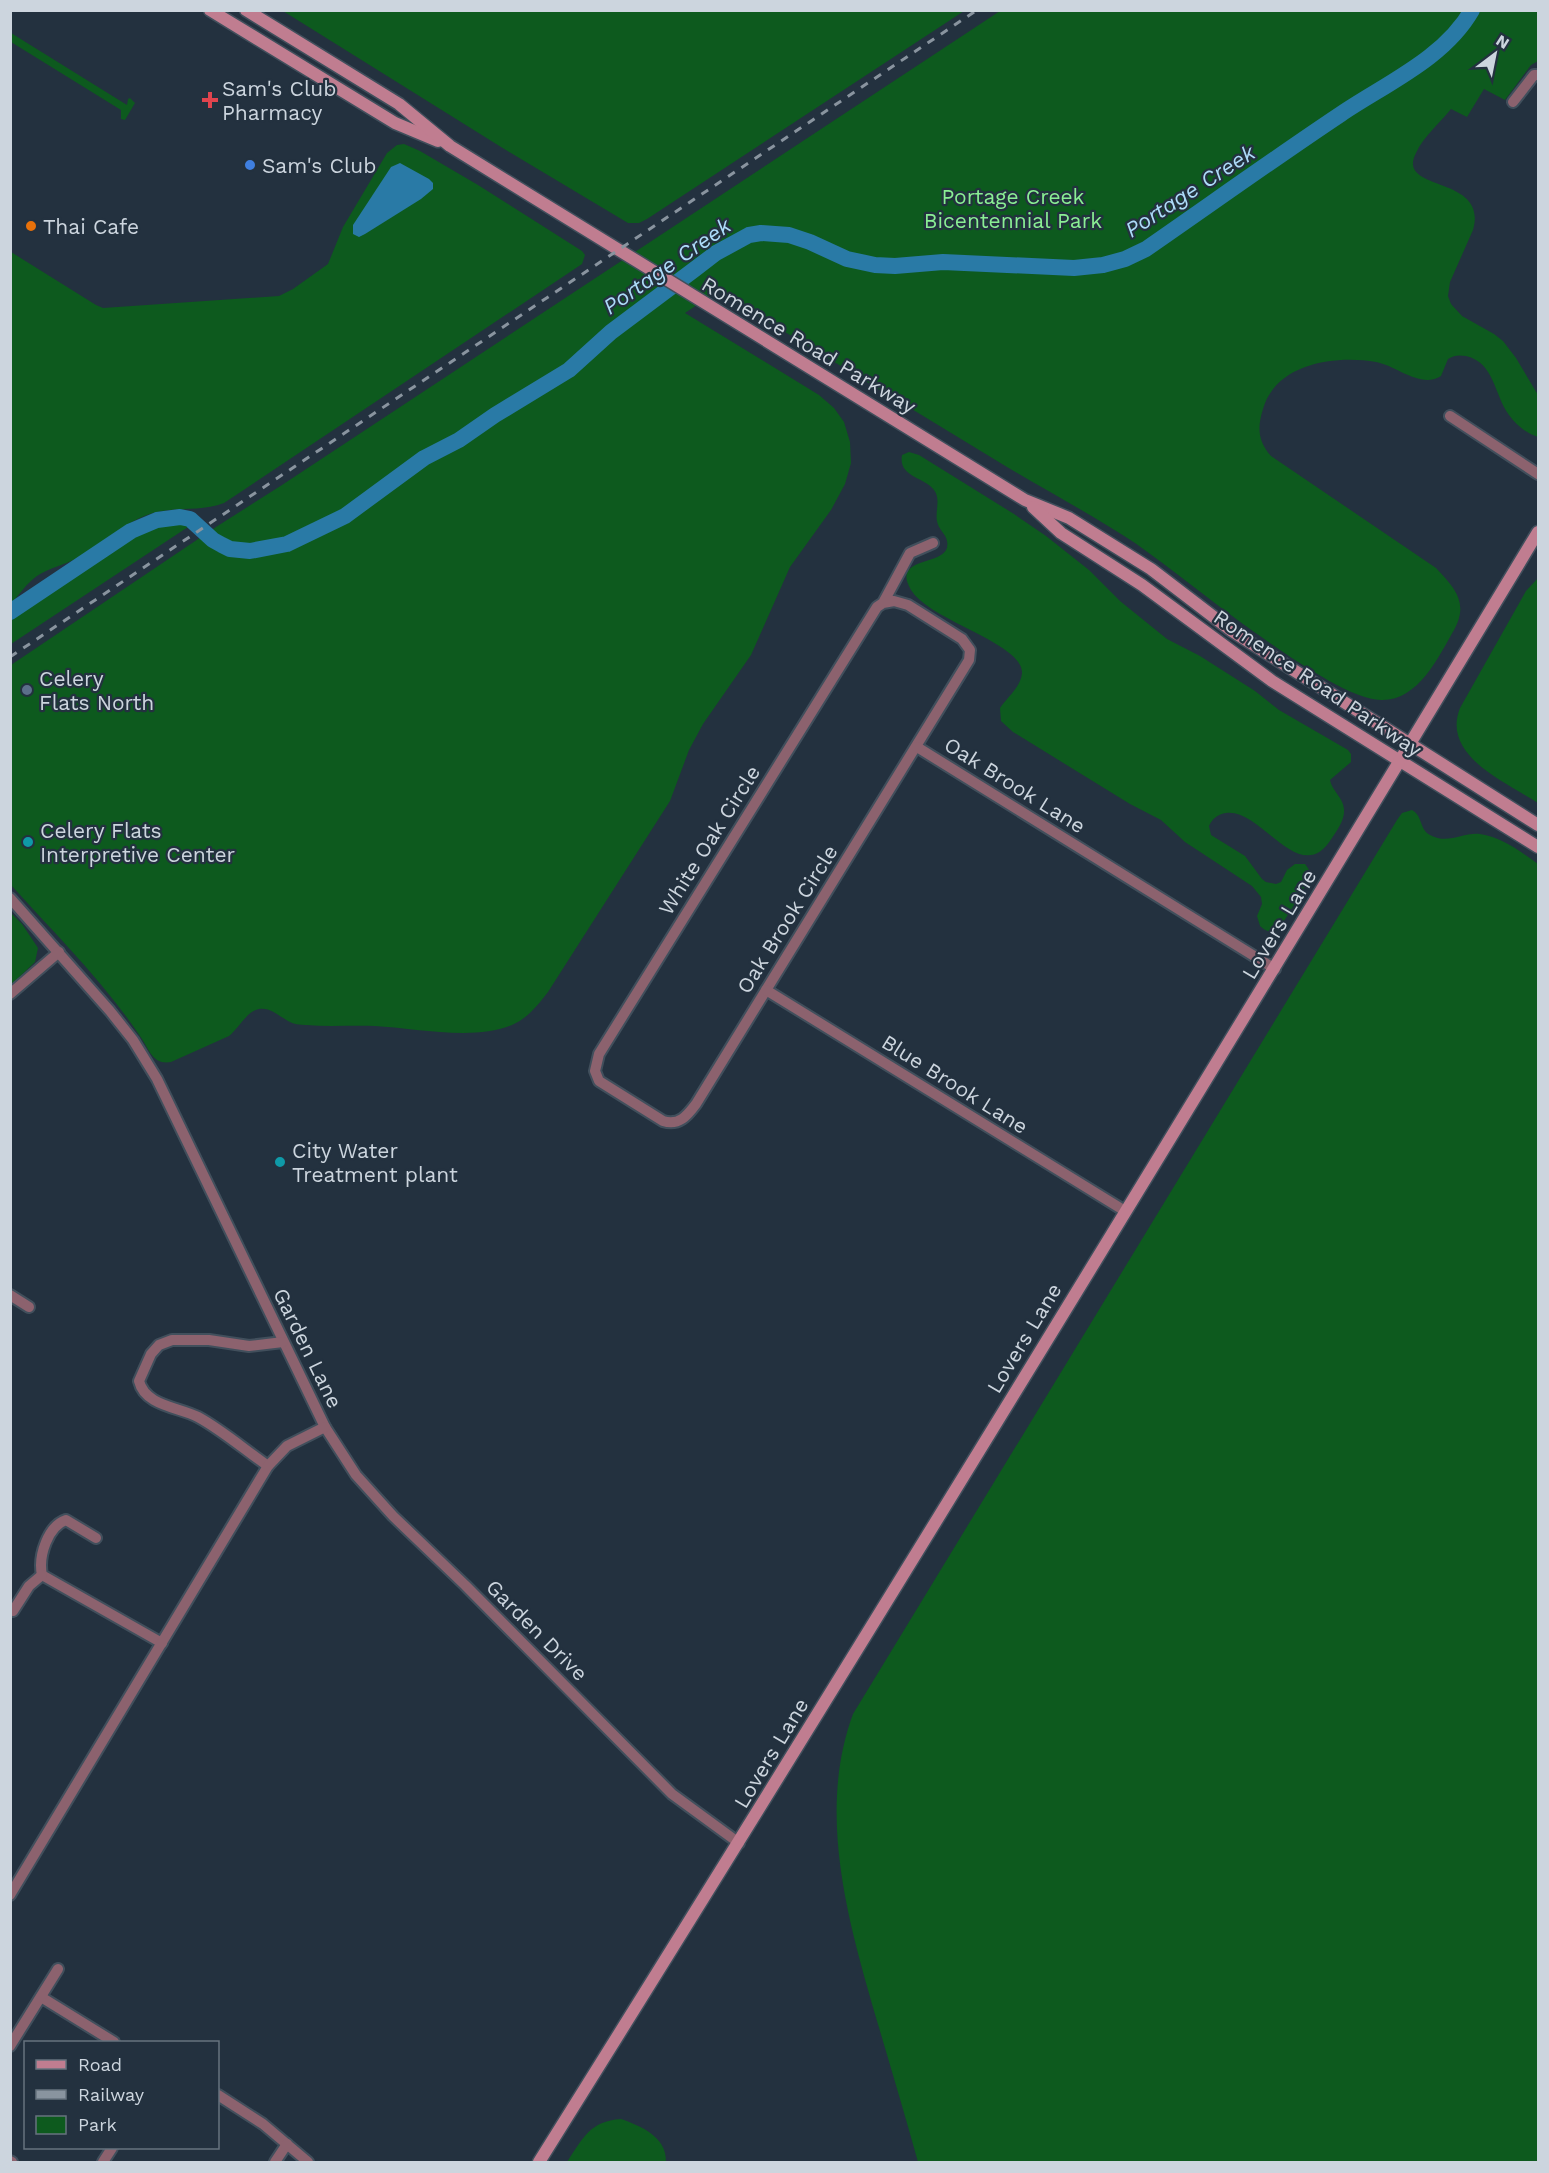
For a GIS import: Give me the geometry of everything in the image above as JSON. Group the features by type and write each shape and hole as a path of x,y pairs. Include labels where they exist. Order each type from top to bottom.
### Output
{"street":[{"name":"Romence Road Parkway","path":"210,10 395,123 450,146"},
{"name":"Romence Road Parkway","path":"246,10 399,104 450,146 687,293 1025,500 1069,518 1151,569 1232,632 1539,825"},
{"path":"1513,102 1534,75 1539,75"},
{"path":"1450,416 1539,474"},
{"name":"Romence Road Parkway","path":"1025,500 1061,533 1142,585 1245,663 1539,847"},
{"name":"Lovers Lane","path":"539,2163 739,1844 1275,969 1539,532"},
{"name":"White Oak Circle","path":"691,1111 680,1121 669,1123 663,1121 604,1085 596,1075 596,1059 877,608 883,603 910,553 933,543"},
{"name":"Oak Brook Lane","path":"883,603 894,601 908,605 962,639 970,650 968,663 917,747 1275,969"},
{"name":"Oak Brook Circle","path":"691,1111 917,747"},
{"name":"Garden Lane","path":"10,898 110,1011 133,1041 157,1079 325,1427 287,1446 268,1466 10,1895"},
{"path":"10,994 59,952"},
{"name":"Blue Brook Lane","path":"766,990 1125,1211"},
{"path":"10,1295 28,1307"},
{"path":"268,1466 196,1416 157,1401 145,1392 139,1381 151,1354 159,1345 172,1340 209,1340 249,1346 283,1342"},
{"name":"Garden Drive","path":"325,1427 356,1475 393,1516 465,1585 672,1794 739,1844"},
{"path":"42,1575 40,1558 42,1550 60,1522 66,1520 96,1538"},
{"path":"42,1575 162,1643"},
{"path":"14,1611 29,1586 42,1575"},
{"path":"10,2046 58,1969"},
{"path":"41,1997 111,2041"},
{"path":"219,2096 263,2124 308,2163"},
{"path":"275,2163 287,2144"},
{"path":"103,2163 111,2149"}],"green space":[{"path":"283,11 964,11 647,219 639,223 628,223"},
{"name":"Portage Creek Bicentennial Park","path":"1000,11 1538,11 1538,61 1531,65 1505,100 1484,89 1467,117 1451,109 1423,141 1416,153 1413,165 1418,174 1468,200 1474,212 1473,230 1450,282 1448,296 1451,304 1462,316 1503,341 1516,358 1538,395 1538,437 1515,423 1504,407 1483,365 1461,355 1448,359 1441,376 1425,380 1384,364 1360,360 1326,362 1309,366 1281,381 1270,393 1260,422 1261,440 1271,456 1436,568 1449,582 1458,596 1460,612 1454,630 1434,665 1416,686 1394,698 1381,700 1367,698 1349,691 1310,670 1256,633 1119,533 718,291 685,313 819,395 834,408 844,422 850,442 851,463 845,484 831,510 790,567 751,655 703,724 689,750 670,801 548,992 532,1011 518,1022 497,1030 481,1032 444,1032 375,1026 301,1025 294,1024 271,1011 259,1009 247,1016 229,1036 171,1062 160,1062 156,1059 112,998 11,885 11,665 216,527"},
{"path":"11,33 127,105 130,98 135,103 125,120 121,119 121,110 11,42"},
{"path":"404,144 478,185 582,251 585,255 582,264 224,503 205,508 156,512 137,519 83,555 37,576 11,604 11,252 103,308 279,296 328,264 343,227 387,153 397,145"},
{"path":"909,452 919,455 1046,536 1089,570 1120,601 1167,639 1200,656 1255,691 1279,710 1348,750 1351,754 1351,762 1330,780 1343,805 1343,817 1332,838 1320,852 1307,855 1294,852 1240,815 1220,814 1209,826 1211,835 1245,856 1266,882 1276,884 1281,882 1287,870 1295,864 1305,864 1308,867 1310,879 1279,929 1269,931 1260,926 1257,916 1262,904 1261,897 1252,886 1185,842 1161,820 1130,804 1013,732 1001,721 1000,708 1021,678 1022,673 1018,662 1008,652 936,612 921,601 911,590 906,578 908,571 914,566 941,555 946,550 947,541 938,524 937,497 934,490 904,468 902,455"},
{"path":"172,521 187,523 188,527 11,644 11,619 31,603 68,582 104,555 132,538"},
{"path":"1538,578 1538,803 1480,766 1468,754 1460,740 1457,725 1460,708 1526,591"},
{"path":"1412,810 1418,816 1424,829 1437,838 1449,839 1480,834 1496,838 1538,864 1538,2162 918,2162 858,1954 841,1874 837,1833 837,1793 842,1753 853,1714 1397,820 1402,813"},
{"path":"11,913 22,924 38,948 35,962 11,985"},
{"path":"621,2119 637,2125 657,2139 665,2153 666,2162 567,2162 588,2132 602,2123"}],"water":[{"path":"400,163 429,179 433,183 433,189 365,234 359,237 353,234 353,225 391,167"}],"waterway":[{"name":"Portage Creek","path":"10,612 131,531 157,520 180,517 190,519 222,545 230,549 250,551 287,544 345,516 424,458 459,440 569,370 611,332 716,253 749,235 761,233 789,235 847,259 875,265 895,266 943,262 1074,268 1103,265 1125,259 1146,249 1316,131 1430,57 1446,43 1472,10"}],"railway":[{"path":"10,657 977,10"}],"place":[{"name":"Sam's Club Pharmacy","path":"210,100"},
{"name":"Sam's Club","path":"250,165"},
{"name":"Thai Cafe","path":"31,226"},
{"name":"Celery Flats North","path":"27,690"},
{"name":"Celery Flats Interpretive Center","path":"28,842"},
{"name":"City Water Treatment plant","path":"280,1162"}]}
